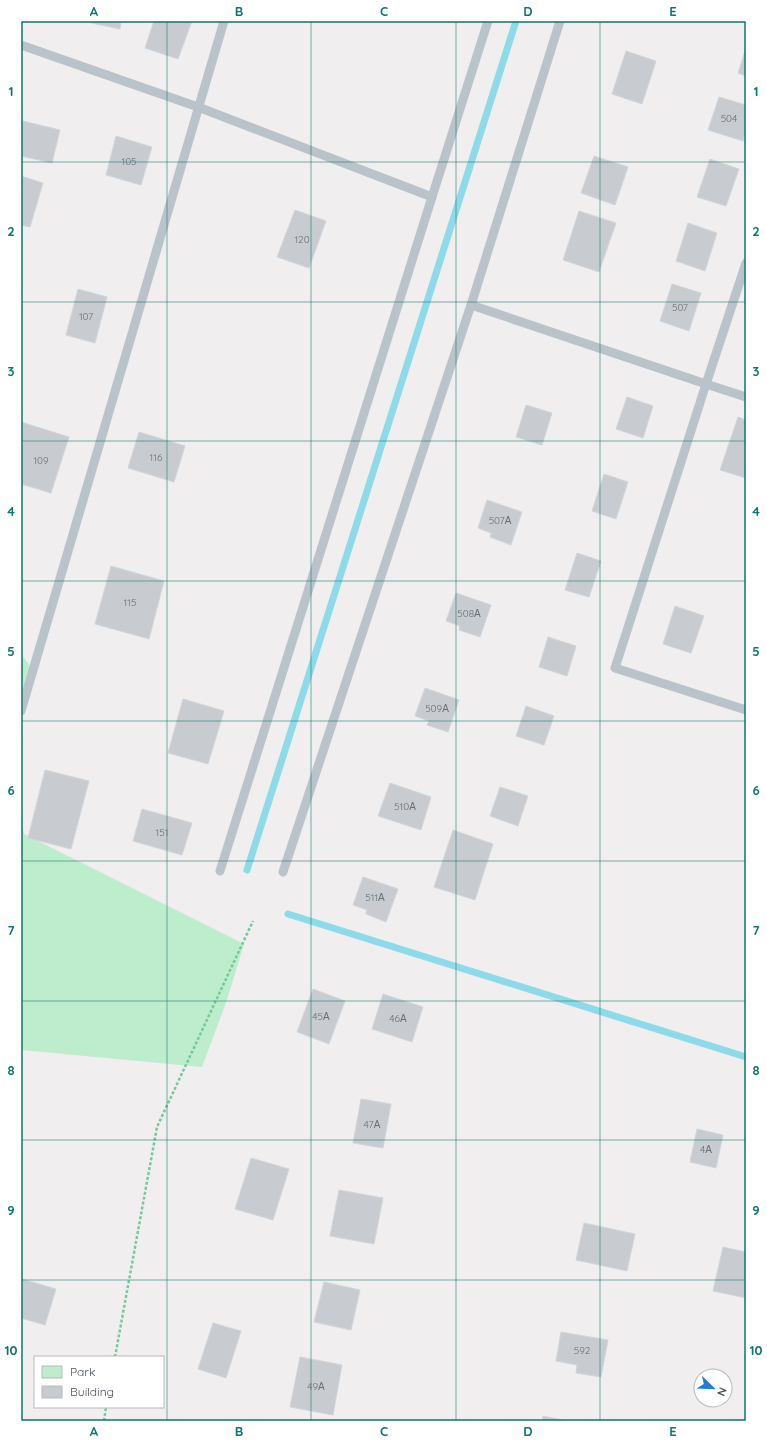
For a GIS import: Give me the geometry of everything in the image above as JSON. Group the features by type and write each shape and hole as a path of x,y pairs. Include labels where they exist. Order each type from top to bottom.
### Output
{"lane":[{"path":"21,711 224,21"},
{"path":"220,871 488,21"},
{"path":"283,872 471,306 560,21"},
{"path":"21,44 198,107 432,196"},
{"path":"746,263 615,668 746,710"},
{"path":"471,306 746,397"}],"path":[{"path":"115,1356 157,1128 253,921"},
{"path":"104,1421 106,1408"}],"green space":[{"path":"21,654 36,674 21,698"},
{"path":"21,823 24,834 244,944 227,1000 202,1067 21,1050"}],"building":[{"path":"82,21 121,21 120,29"},
{"path":"154,21 192,21 178,59 145,48"},
{"path":"746,48 746,76 738,73"},
{"path":"626,51 656,61 642,104 612,94"},
{"path":"719,97 746,105 746,131 743,141 708,130"},
{"path":"23,121 60,130 52,163 21,156 21,129"},
{"path":"116,136 152,147 141,185 106,175"},
{"path":"594,156 628,167 615,205 581,193"},
{"path":"710,159 739,169 726,206 697,197"},
{"path":"21,176 43,183 30,227 21,225"},
{"path":"295,210 326,221 309,268 277,257"},
{"path":"579,211 616,223 599,272 563,260"},
{"path":"688,223 717,233 705,271 676,261"},
{"path":"672,284 701,293 689,331 660,321"},
{"path":"78,289 107,297 95,343 66,335"},
{"path":"627,397 653,406 643,438 616,429"},
{"path":"526,405 552,413 542,445 516,437"},
{"path":"738,417 746,420 746,478 720,470"},
{"path":"21,422 69,437 51,493 21,484"},
{"path":"139,432 185,446 174,482 128,468"},
{"path":"604,474 628,482 616,519 592,511"},
{"path":"487,500 522,512 511,545 490,537 491,533 478,528"},
{"path":"577,553 601,561 589,597 565,590"},
{"path":"111,566 164,581 149,639 95,624"},
{"path":"456,593 491,605 480,637 459,630 460,626 446,621"},
{"path":"675,606 704,616 691,653 663,644"},
{"path":"548,637 576,646 567,676 539,667"},
{"path":"425,688 459,700 448,732 427,725 429,721 415,716"},
{"path":"183,699 224,711 208,764 168,753"},
{"path":"526,706 554,716 544,745 516,736"},
{"path":"45,770 89,781 71,849 28,838"},
{"path":"390,783 431,797 421,830 378,816"},
{"path":"500,787 528,796 518,826 490,816"},
{"path":"142,809 192,823 182,855 133,841"},
{"path":"453,830 493,844 475,900 434,887"},
{"path":"363,877 398,889 386,922 366,914 367,910 353,905"},
{"path":"313,989 345,1001 329,1044 297,1032"},
{"path":"383,994 423,1007 412,1042 372,1029"},
{"path":"361,1099 391,1104 383,1148 353,1143"},
{"path":"697,1129 723,1135 716,1168 690,1162"},
{"path":"251,1158 289,1169 273,1220 235,1209"},
{"path":"339,1190 383,1198 374,1244 330,1236"},
{"path":"584,1223 635,1234 627,1271 576,1260"},
{"path":"723,1247 746,1252 746,1298 713,1291"},
{"path":"22,1279 56,1289 45,1325 21,1318"},
{"path":"324,1282 360,1290 351,1330 314,1322"},
{"path":"213,1323 241,1331 226,1378 198,1369"},
{"path":"561,1332 608,1340 601,1377 576,1373 577,1365 556,1361"},
{"path":"300,1357 342,1365 333,1415 290,1407"},
{"path":"543,1416 568,1421 542,1421"}],"waterway":[{"path":"247,870 516,21"},
{"path":"288,914 746,1057"}]}
